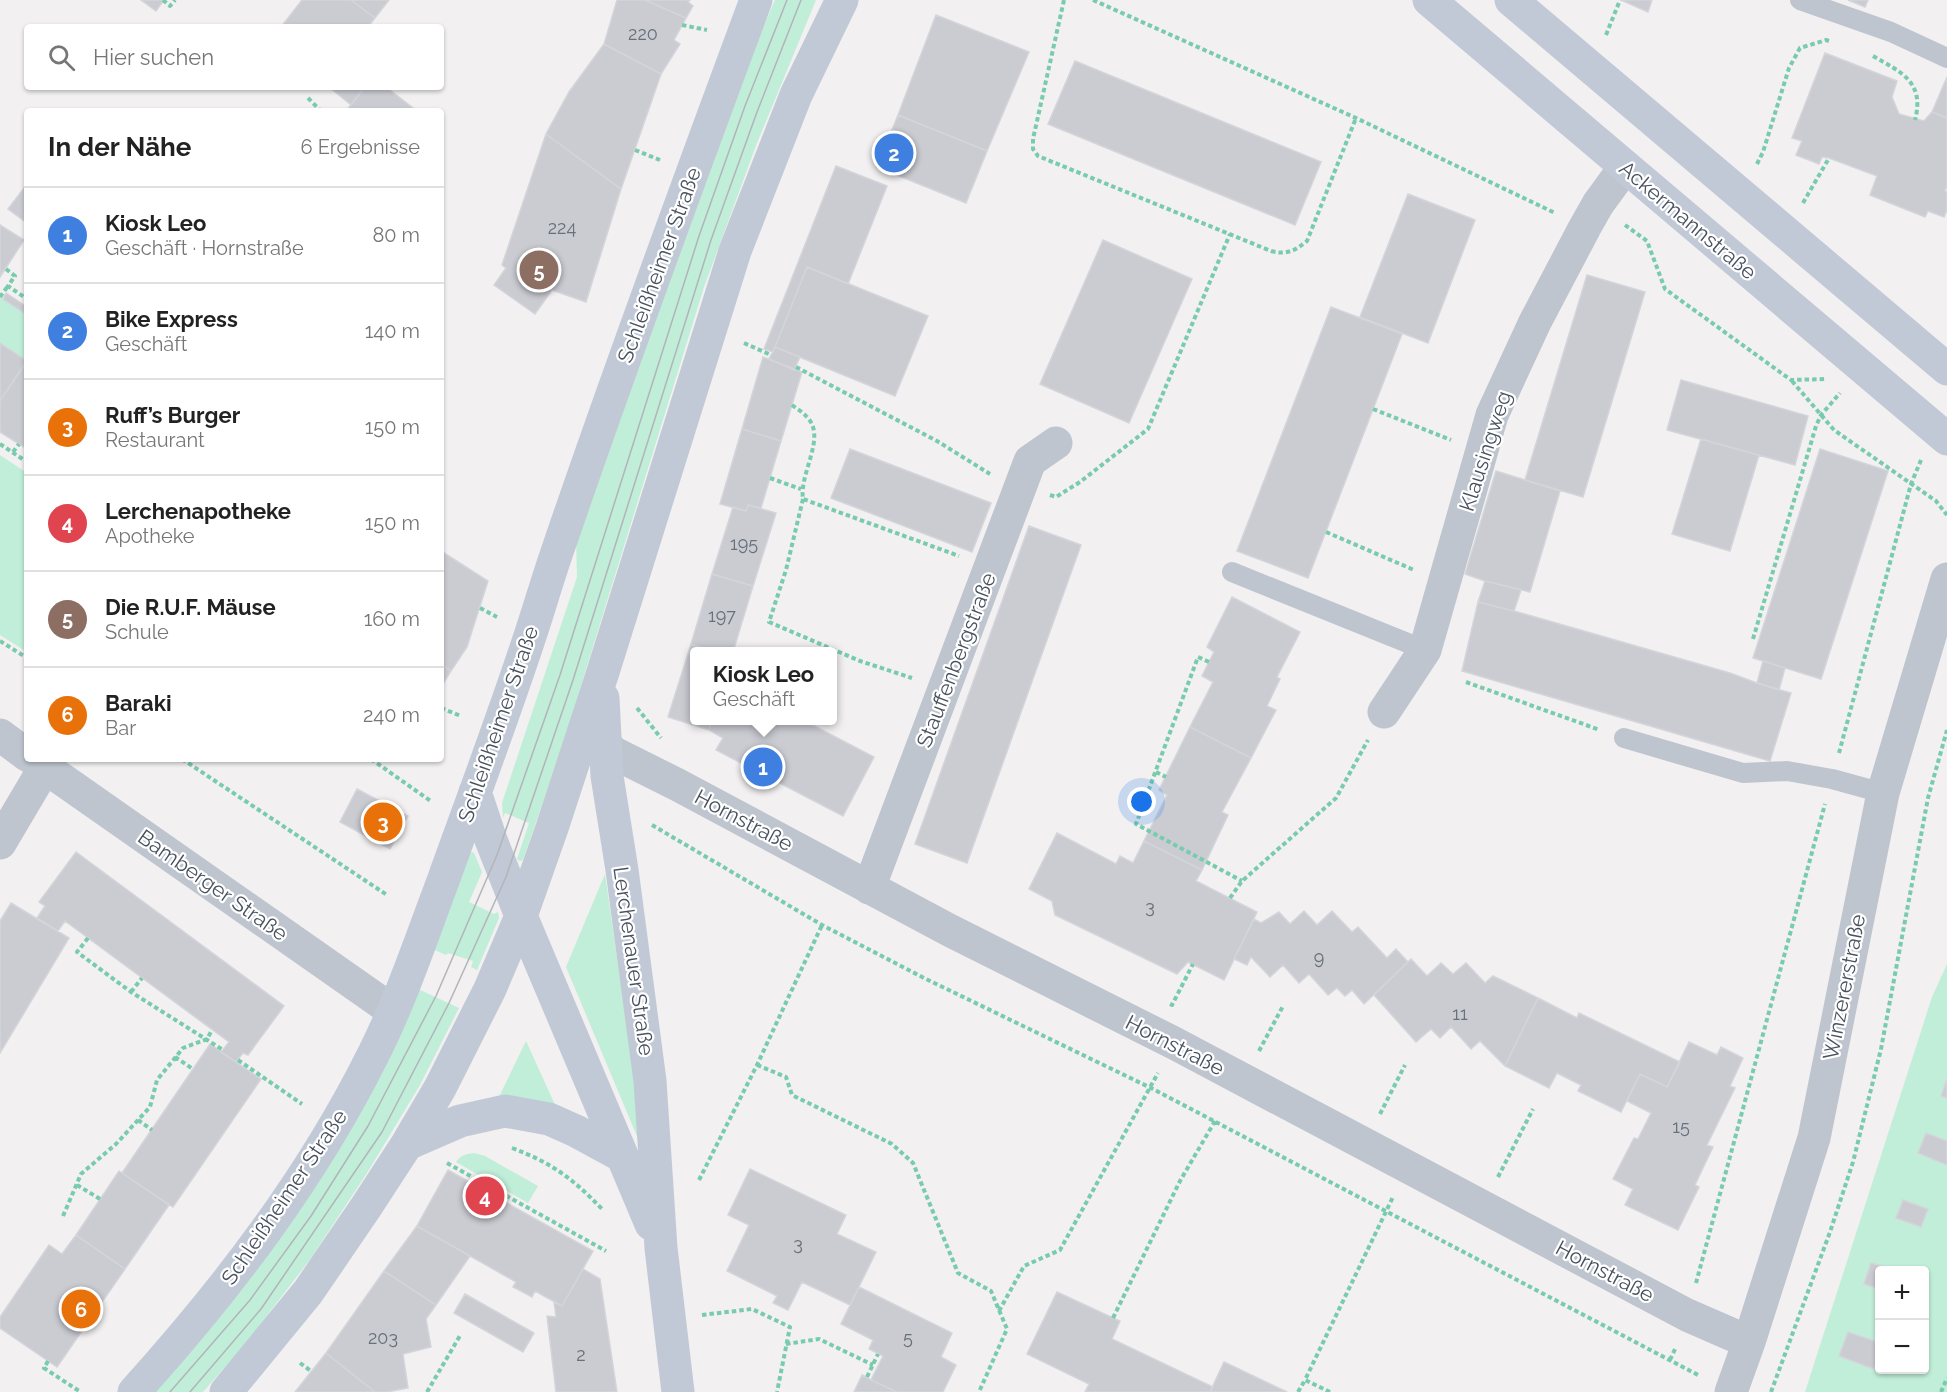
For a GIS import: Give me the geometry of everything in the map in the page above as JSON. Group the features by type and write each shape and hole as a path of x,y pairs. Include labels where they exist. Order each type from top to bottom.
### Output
{"main road":[{"name":"Schleißheimer Straße","path":"134,1392 188,1331 282,1208 346,1105 393,1011 416,954 526,649 556,554 669,232 756,0"},
{"path":"226,1392 308,1292 407,1144 440,1088 490,989 521,916 552,828 735,251 796,94 842,0"},
{"name":"Ackermannstraße","path":"1429,0 1947,439"},
{"path":"1510,0 1947,369"},
{"name":"Lerchenauer Straße","path":"602,675 607,776 650,1081 661,1248 678,1392"},
{"name":"Lerchenauer Straße","path":"475,792 490,840 661,1248"},
{"path":"407,1144 460,1121 505,1111 549,1119 622,1156"}],"street":[{"name":"Klausingweg","path":"1384,712 1425,650 1497,405 1535,322 1585,227 1598,204 1625,167"},
{"name":"Stauffenbergstraße","path":"869,888 1030,461 1056,443"},
{"name":"Winzererstraße","path":"1720,1387 1749,1342 1814,1138 1883,793 1940,628 1947,579"},
{"name":"Bamberger Straße","path":"0,735 24,752"},
{"name":"Hornstraße","path":"604,744 614,753 869,888 1174,1043 1687,1315 1749,1342"},
{"path":"0,843 34,762"},
{"name":"Bamberger Straße","path":"38,762 393,1011"}],"lane":[{"path":"1800,0 1891,32 1947,58"},
{"path":"1232,572 1425,650"},
{"path":"1624,738 1743,773 1787,771 1832,779 1883,793"}],"path":[{"path":"163,0 170,6 175,0"},
{"path":"1064,0 1033,139 1033,149 1038,156 1270,251 1283,254 1298,249 1307,241 1356,118"},
{"path":"1094,0 1356,118 1585,227"},
{"path":"1606,35 1620,0"},
{"path":"682,25 707,30"},
{"path":"1754,169 1763,152 1789,68 1800,48 1826,40 1837,44"},
{"path":"1870,55 1904,73 1917,95 1915,120"},
{"path":"308,98 318,108"},
{"path":"635,150 660,160"},
{"path":"1800,209 1828,158"},
{"path":"796,367 937,441 1002,482 1056,497 1080,482 1148,429 1230,234"},
{"path":"0,297 15,276 6,269"},
{"path":"8,286 24,297"},
{"path":"744,343 771,355"},
{"path":"1752,639 1812,438 1821,415 1861,367"},
{"path":"1791,380 1834,430 1936,501 1947,515"},
{"path":"792,405 809,418 816,436 801,489 803,499 786,570 769,622 827,647"},
{"path":"1373,409 1482,453"},
{"path":"0,444 24,460"},
{"path":"13,452 19,444"},
{"path":"770,478 801,489"},
{"path":"1670,1360 1685,1331 1687,1315 1911,484"},
{"path":"803,499 990,568"},
{"path":"1326,532 1445,583"},
{"path":"480,608 496,617"},
{"path":"0,641 24,656"},
{"path":"837,651 945,689"},
{"path":"1209,662 1198,657 1136,824 1242,881"},
{"path":"1466,682 1624,738"},
{"path":"444,709 461,716"},
{"path":"1230,898 1242,881 1336,798 1384,712"},
{"path":"1771,1392 1830,1232 1853,1162 1881,1049 1928,798 1947,730"},
{"path":"187,762 387,895"},
{"path":"375,762 432,802"},
{"path":"1155,772 1166,777"},
{"path":"652,825 822,925 924,978 1151,1088 1720,1387"},
{"path":"699,1179 757,1065 822,925"},
{"path":"88,938 77,952 131,992 223,1050"},
{"path":"131,992 142,978"},
{"path":"1244,1080 1283,1006"},
{"path":"63,1216 81,1174 116,1144 150,1107 158,1080 183,1048 207,1039 212,1030"},
{"path":"999,1311 1024,1266 1060,1250 1174,1043"},
{"path":"175,1057 193,1069"},
{"path":"238,1060 302,1104"},
{"path":"757,1065 786,1077 792,1095 892,1144 913,1163 958,1273 991,1291 1007,1329 980,1392"},
{"path":"1365,1144 1405,1065"},
{"path":"1483,1206 1533,1109"},
{"path":"138,1120 152,1130"},
{"path":"1113,1318 1180,1181 1215,1121"},
{"path":"510,1148 536,1157 562,1172 579,1185 602,1209"},
{"path":"440,1159 606,1251"},
{"path":"1298,1392 1408,1167"},
{"path":"77,1185 100,1199"},
{"path":"669,1319 752,1309 790,1328 777,1392"},
{"path":"427,1392 461,1334"},
{"path":"786,1344 819,1339 873,1365"},
{"path":"867,1377 878,1354"},
{"path":"48,1361 44,1368 79,1391"},
{"path":"300,1363 311,1371"},
{"path":"1941,1392 1947,1377"},
{"path":"1305,1380 1330,1392"}],"green space":[{"path":"775,0 816,0 757,143 704,287 562,747 523,860 520,861 517,859 529,823 505,813 503,818 502,803 577,577 576,539 755,46"},
{"path":"0,297 24,313 24,359 0,343"},
{"path":"0,455 24,471 24,650 0,635"},
{"path":"472,852 482,872 469,902 494,914 498,912 499,918 477,970 471,967 473,961 448,953 446,955 432,949 466,854"},
{"path":"605,874 643,1139 639,1141 566,967"},
{"path":"1947,964 1947,1392 1805,1392 1932,997"},
{"path":"418,989 459,1008 420,1085 367,1173 311,1258 246,1343 203,1392 153,1392"},
{"path":"526,1041 556,1107 498,1099"},
{"path":"474,1153 485,1156 538,1186 528,1203 456,1162 464,1155"}],"building":[{"path":"141,0 164,0 156,11"},
{"path":"302,0 351,0 375,18 370,24 283,24"},
{"path":"351,0 389,0 375,18"},
{"path":"617,0 645,0 686,18 674,40 680,44 661,74 604,44"},
{"path":"645,0 690,0 688,2 693,6 686,18"},
{"path":"1621,0 1652,0 1648,12"},
{"path":"1848,0 1868,0 1865,7"},
{"path":"936,15 1029,52 987,151 898,115"},
{"path":"604,44 661,74 621,189 546,134 569,92"},
{"path":"1825,53 1897,81 1892,97 1899,114 1924,121 1932,112 1947,118 1947,186 1945,191 1947,192 1947,210 1944,217 1928,211 1925,217 1870,195 1877,176 1829,158 1822,157 1819,164 1796,155 1802,141 1792,138"},
{"path":"1075,61 1321,162 1295,225 1048,124"},
{"path":"1947,77 1947,118 1932,112"},
{"path":"333,90 363,90 351,105"},
{"path":"363,90 390,90 413,108 348,108"},
{"path":"898,115 987,151 966,203 877,167"},
{"path":"546,134 621,189 586,302 552,290 535,314 494,285 506,268 502,265"},
{"path":"836,166 887,186 848,284 807,267 773,352 764,349"},
{"path":"24,188 24,221 8,209"},
{"path":"1408,194 1475,220 1428,343 1360,317"},
{"path":"0,225 24,240 0,277"},
{"path":"1103,240 1192,279 1129,423 1040,384"},
{"path":"807,267 928,316 895,396 775,347"},
{"path":"1587,275 1645,292 1583,497 1525,480"},
{"path":"6,293 24,305 24,313 3,299"},
{"path":"1331,307 1402,334 1308,578 1237,551"},
{"path":"0,343 24,359 24,365 0,401"},
{"path":"775,347 800,357 794,370 769,359"},
{"path":"763,357 802,372 781,441 742,429"},
{"path":"24,365 24,447 0,432 0,401"},
{"path":"1681,380 1808,416 1795,465 1667,430"},
{"path":"742,429 781,441 761,508 748,505 746,511 720,504"},
{"path":"1701,439 1759,455 1730,551 1672,534"},
{"path":"850,449 991,503 972,552 831,498"},
{"path":"1820,449 1888,471 1821,679 1753,658"},
{"path":"1496,471 1560,491 1530,592 1465,574"},
{"path":"748,505 776,513 753,586 712,574 733,507 746,511"},
{"path":"1029,526 1081,545 967,863 915,844"},
{"path":"444,553 488,581 467,647 451,671 444,666"},
{"path":"712,574 753,586 735,647 699,647 691,644"},
{"path":"1485,581 1521,590 1514,611 1478,602"},
{"path":"1232,597 1300,632 1277,677 1280,679 1267,706 1276,710 1251,758 1190,727 1213,682 1202,676 1214,652 1207,647"},
{"path":"1478,602 1730,673 1791,693 1770,761 1462,671"},
{"path":"690,647 690,724 668,717"},
{"path":"1763,661 1785,668 1779,690 1757,683"},
{"path":"444,666 451,671 444,682"},
{"path":"693,725 710,725 709,730"},
{"path":"710,725 813,725 874,757 843,816 716,750 723,738 709,730"},
{"path":"1190,727 1251,758 1222,812 1228,815 1202,870 1144,841 1167,795 1159,790"},
{"path":"357,789 408,816 390,849 340,822"},
{"path":"1057,833 1116,864 1120,856 1133,863 1144,841 1202,870 1196,881 1257,912 1224,980 1188,962 1177,974 1055,915 1052,901 1029,889"},
{"path":"76,852 284,1006 248,1055 243,1053 236,1062 221,1052 229,1042 65,921 58,931 37,918 45,906 39,902"},
{"path":"11,903 69,938 0,1053 0,921"},
{"path":"1304,911 1317,925 1332,911 1352,932 1358,927 1387,958 1396,949 1408,962 1364,1004 1352,990 1345,996 1337,988 1328,995 1309,974 1299,983 1283,965 1270,977 1251,957 1247,965 1234,959 1254,919 1261,923 1279,912 1290,924"},
{"path":"1411,959 1427,976 1441,963 1453,974 1466,963 1485,983 1493,976 1538,998 1505,1066 1480,1041 1471,1049 1451,1027 1440,1038 1431,1029 1416,1042 1374,995"},
{"path":"1538,998 1577,1018 1579,1013 1680,1062 1667,1087 1640,1074 1621,1112 1578,1091 1581,1085 1557,1073 1549,1088 1505,1066"},
{"path":"1689,1042 1717,1055 1721,1047 1743,1058 1730,1086 1735,1088 1707,1145 1713,1147 1695,1185 1699,1187 1678,1230 1625,1205 1633,1189 1613,1179 1634,1138 1638,1139 1651,1113 1627,1101 1640,1074 1667,1087"},
{"path":"210,1044 261,1079 173,1207 122,1173"},
{"path":"1947,1079 1947,1098 1941,1096"},
{"path":"1926,1133 1947,1141 1947,1165 1918,1153"},
{"path":"750,1169 846,1215 837,1234 876,1252 850,1305 802,1282 788,1310 773,1303 777,1296 727,1271 749,1225 728,1215"},
{"path":"448,1170 593,1251 562,1306 535,1291 532,1297 513,1287 516,1282 417,1226"},
{"path":"119,1171 169,1205 125,1269 76,1235"},
{"path":"1903,1200 1928,1209 1921,1227 1896,1218"},
{"path":"417,1226 470,1256 436,1305 384,1271"},
{"path":"76,1235 125,1269 57,1367 0,1328 0,1317 49,1245 62,1254"},
{"path":"1871,1263 1881,1266 1875,1266 1875,1287 1864,1284"},
{"path":"583,1269 600,1279 617,1392 556,1392 547,1316 556,1317 554,1302 562,1306"},
{"path":"384,1271 436,1305 426,1319 431,1347 403,1354 408,1388 375,1392 326,1353"},
{"path":"859,1287 952,1333 941,1357 956,1365 943,1392 897,1392 871,1380 883,1356 869,1349 873,1340 841,1324"},
{"path":"1057,1292 1120,1321 1112,1339 1213,1387 1210,1392 1085,1392 1089,1384 1027,1354"},
{"path":"465,1294 534,1333 523,1352 454,1313"},
{"path":"1848,1332 1875,1341 1874,1369 1839,1356"},
{"path":"326,1353 375,1392 295,1392"},
{"path":"1224,1362 1287,1392 1210,1392"},
{"path":"862,1375 871,1380 897,1392 854,1392"}],"tram line":[{"path":"170,1392 250,1300 311,1216 368,1126 436,996 497,855 560,675 699,236 745,106 787,0"},
{"path":"190,1392 261,1309 382,1132 449,1003 506,877 573,680 711,240 757,112 801,0"}],"place":[{"name":"Bike Express","path":"894,153"},
{"name":"Die R.U.F. Mäuse","path":"539,270"},
{"name":"Kiosk Leo","path":"763,767"},
{"name":"Ruff’s Burger","path":"383,822"},
{"name":"Lerchenapotheke","path":"485,1196"},
{"name":"Baraki","path":"81,1309"}]}
